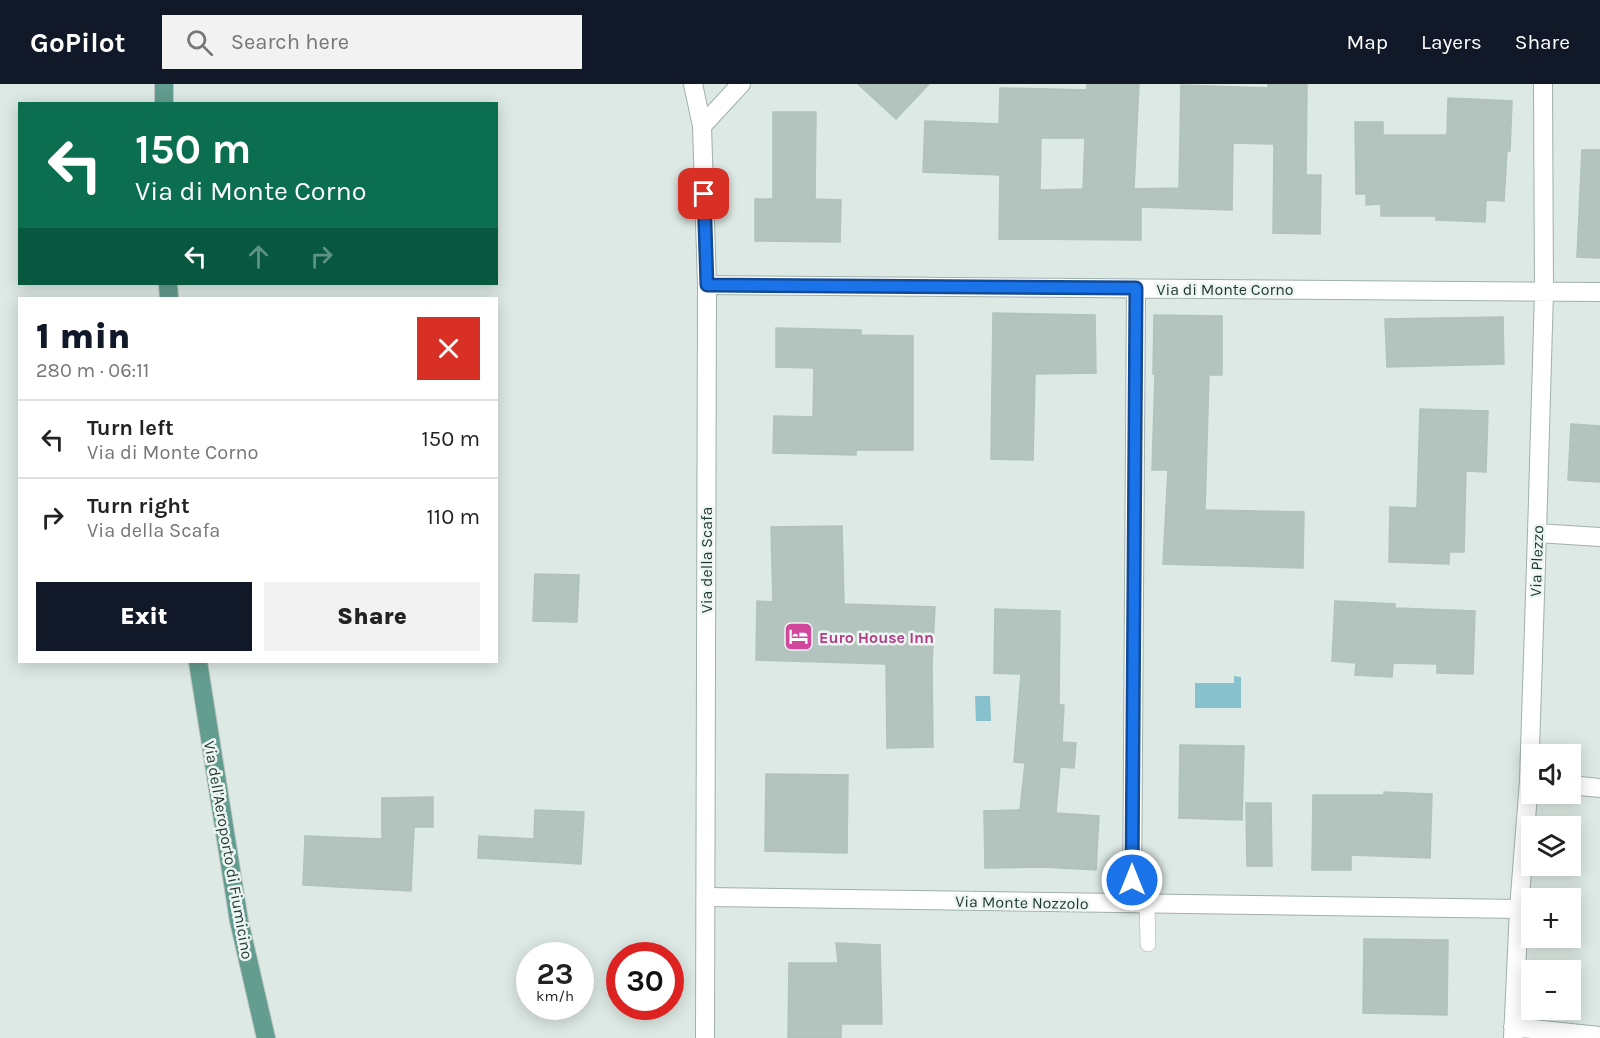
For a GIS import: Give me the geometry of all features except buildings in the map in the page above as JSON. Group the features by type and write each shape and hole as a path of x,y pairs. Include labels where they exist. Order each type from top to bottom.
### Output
{"main road":[{"path":"164,84 164,102"},
{"name":"Via dell'Aeroporto di Fiumicino","path":"198,663 238,921 266,1038"}],"street":[{"name":"Via della Scafa","path":"693,84 702,126 707,285 705,1038"},
{"path":"702,126 741,84"},
{"name":"Via Plezzo","path":"1531,744 1544,292 1543,84"},
{"name":"Via di Monte Corno","path":"707,285 1600,292"},
{"path":"1136,288 1140,903"},
{"path":"1537,533 1600,537"},
{"path":"1581,786 1600,788"},
{"name":"Via Plezzo","path":"1513,1033 1519,909 1528,804"},
{"name":"Via Monte Nozzolo","path":"706,897 1519,909"},
{"path":"1513,1033 1600,1036"}],"lane":[{"path":"1140,903 1148,944"}],"water":[{"path":"1234,676 1241,677 1241,708 1195,708 1195,683 1234,683"},
{"path":"975,696 990,696 991,721 976,721"}],"place":[{"name":"Euro House Inn","path":"798,637"}],"route":[{"path":"704,194 707,285 1136,288 1132,880"}]}
